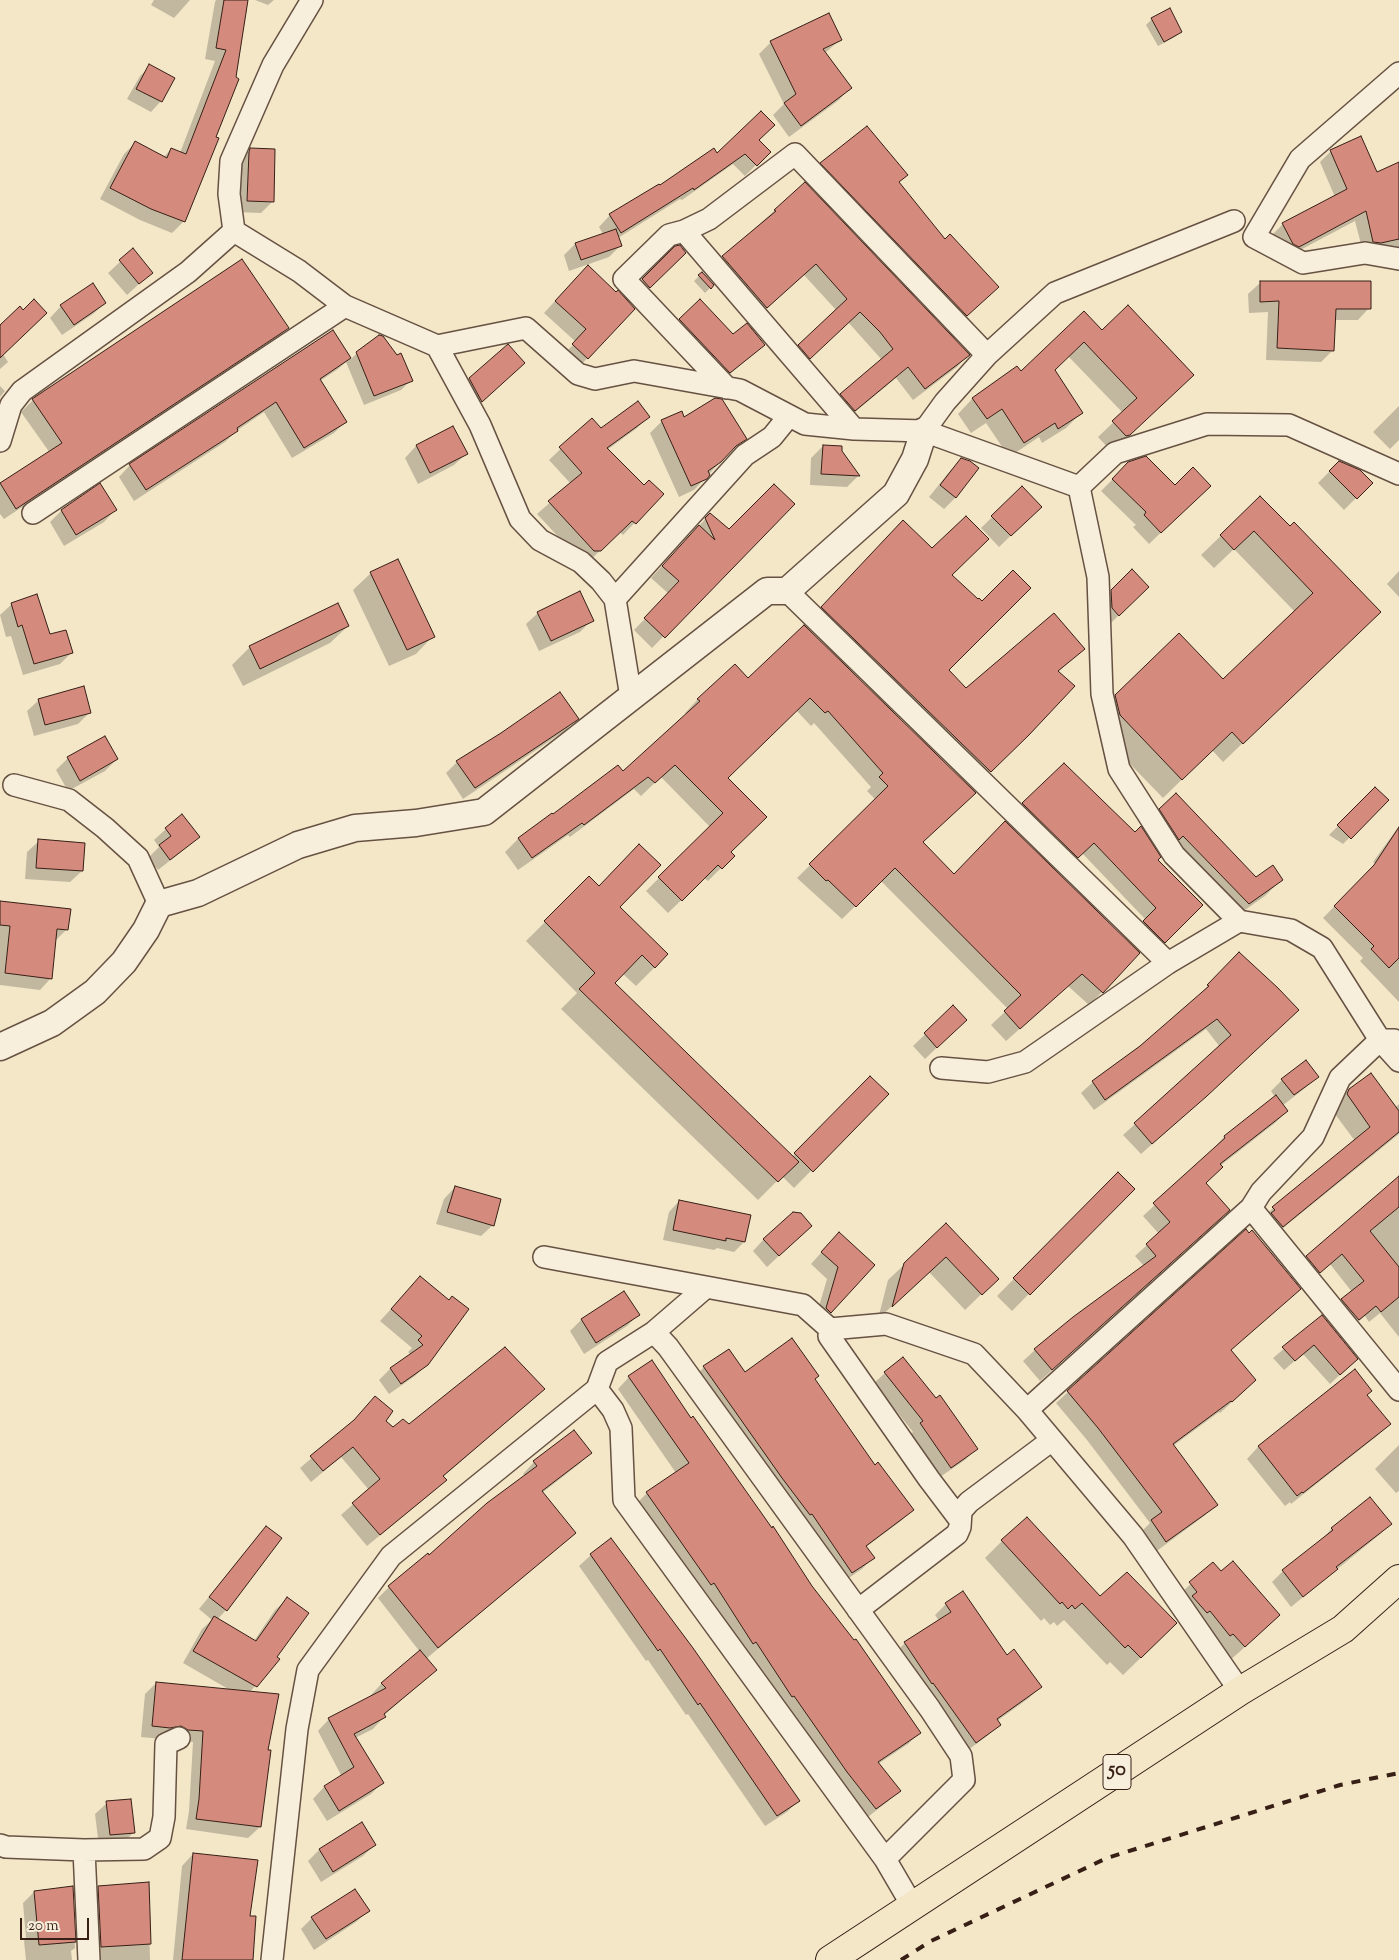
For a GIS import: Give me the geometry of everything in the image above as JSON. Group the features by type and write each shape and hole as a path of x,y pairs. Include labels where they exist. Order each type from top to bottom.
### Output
{"main road":[{"name":"50","path":"830,1960 1240,1691 1343,1629 1399,1579"}],"street":[{"path":"234,231 229,194 231,161 273,65 312,0"},
{"path":"1399,73 1300,159 1254,237 1303,263 1365,253 1399,259"},
{"path":"727,388 624,279 669,235 684,231 709,219 795,154 987,355"},
{"path":"0,1047 52,1023 95,992 124,962 146,930 159,904 198,893 298,845 355,828 416,823 484,812 767,591 787,591 896,494 915,460 924,431 945,402 987,355 1056,293 1234,221"},
{"path":"234,231 299,271 346,306 437,346 526,328 578,374 595,379 634,371 740,390 805,424 854,429 924,431 1079,487"},
{"path":"0,440 11,406 22,391 188,272 234,231"},
{"path":"684,231 854,429"},
{"path":"32,513 346,306"},
{"path":"437,346 480,425 506,482 520,519 540,540 581,562 601,581 615,599 631,697"},
{"path":"615,599 745,455 772,437 789,416"},
{"path":"1079,487 1115,453 1208,424 1290,425 1399,474"},
{"path":"1079,487 1098,577 1102,694 1119,769 1174,855 1239,920 1291,930 1322,948 1390,1040 1399,1061"},
{"path":"787,591 1168,963"},
{"path":"14,785 69,800 105,828 138,858 159,904"},
{"path":"941,1068 988,1072 1024,1062 1168,963 1239,920"},
{"path":"1027,1410 1251,1208 1260,1192 1313,1137 1340,1078 1390,1040"},
{"path":"1251,1208 1399,1390"},
{"path":"544,1257 803,1305 830,1329 886,1324 974,1354 1027,1410 1133,1536 1240,1691"},
{"path":"272,1960 298,1729 308,1670 391,1556 597,1389 607,1362 654,1332 705,1288"},
{"path":"830,1329 829,1336 960,1520"},
{"path":"654,1332 668,1347 930,1710 961,1756 964,1780 885,1859"},
{"path":"597,1389 613,1410 621,1428 624,1500 885,1859 913,1907"},
{"path":"858,1610 957,1534 961,1511 969,1502 1052,1440"},
{"path":"0,1845 6,1847 84,1850 144,1849 160,1838 164,1817 166,1744 180,1738"},
{"path":"84,1850 89,1960"}],"building":[{"path":"224,0 248,0 236,77 239,79 216,137 219,138 185,222 151,209 110,188 135,141 167,158 171,148 186,154 226,50 216,48"},
{"path":"1170,8 1182,32 1164,42 1151,18"},
{"path":"829,13 842,40 823,49 852,88 801,126 784,103 796,94 770,41"},
{"path":"149,64 175,78 162,102 136,89"},
{"path":"761,111 775,125 759,140 771,152 757,166 745,154 694,190 693,188 621,233 609,214 660,185 714,148 717,153"},
{"path":"867,126 908,175 899,182 945,239 950,234 999,287 967,316 820,163"},
{"path":"1361,136 1377,172 1399,162 1399,239 1381,243 1373,242 1366,211 1299,247 1293,244 1282,223 1347,189 1330,150"},
{"path":"250,148 275,149 274,202 247,201"},
{"path":"805,182 970,355 925,389 908,367 855,411 840,394 893,349 880,332 860,312 810,359 798,345 847,299 816,264 767,308 722,256 776,211 774,210"},
{"path":"616,229 622,246 581,260 575,243"},
{"path":"680,245 686,253 650,288 642,279 675,246"},
{"path":"133,248 153,273 139,284 119,260"},
{"path":"242,259 289,328 16,509 0,483 62,443 32,399"},
{"path":"588,265 616,292 618,290 635,309 588,359 572,344 586,329 555,301"},
{"path":"702,272 714,285 711,289 698,275"},
{"path":"1260,281 1371,281 1371,309 1336,309 1334,351 1277,348 1279,301 1260,302"},
{"path":"93,283 106,303 74,325 60,305"},
{"path":"34,299 47,313 0,358 0,325 20,306 23,310"},
{"path":"700,299 733,334 747,323 765,345 730,373 679,319"},
{"path":"1128,305 1194,375 1130,435 1126,436 1112,421 1137,398 1084,342 1055,370 1083,413 1058,429 1055,423 1024,443 1002,409 987,419 972,398 1017,366 1021,371 1084,311 1102,330"},
{"path":"333,330 351,358 320,379 347,422 304,448 276,402 237,428 238,431 146,490 129,464"},
{"path":"379,335 383,336 397,355 401,353 413,381 374,396 356,352"},
{"path":"508,344 525,363 482,402 469,378"},
{"path":"715,398 722,399 747,439 736,446 721,462 708,471 710,475 707,479 691,486 661,420 682,411 684,417"},
{"path":"638,401 650,417 607,448 644,485 649,480 664,494 636,524 632,521 601,551 594,551 548,501 582,473 559,447 592,418 601,428"},
{"path":"453,426 468,454 430,473 416,445"},
{"path":"823,445 842,446 842,451 860,476 821,474"},
{"path":"1146,456 1175,485 1193,467 1211,486 1161,533 1144,515 1146,512 1112,479 1128,462"},
{"path":"961,458 970,461 979,468 956,498 940,485"},
{"path":"1339,461 1360,470 1373,483 1357,499 1329,471"},
{"path":"100,483 117,510 76,535 61,510"},
{"path":"774,484 795,504 665,638 644,618 679,581 662,566 699,525 715,540 705,518 710,513 729,529"},
{"path":"1022,486 1042,507 1011,536 991,516"},
{"path":"1260,496 1290,526 1294,522 1381,612 1243,744 1232,732 1182,780 1120,715 1115,695 1179,633 1223,679 1313,593 1254,531 1234,550 1220,535"},
{"path":"966,516 989,539 952,575 982,601 1013,570 1031,588 949,670 966,688 1054,613 1085,649 1058,671 1075,686 991,772 821,607 903,520 932,548"},
{"path":"398,559 435,637 407,650 370,572"},
{"path":"1132,569 1149,587 1119,616 1112,608 1111,590"},
{"path":"580,591 594,621 551,641 537,612"},
{"path":"37,594 50,634 66,630 73,653 34,664 22,625 18,627 11,603"},
{"path":"338,603 349,626 260,669 249,646"},
{"path":"804,625 976,793 923,842 954,874 1005,821 1140,953 1103,993 1082,974 1020,1029 1004,1011 1021,995 895,868 856,907 809,864 888,786 879,777 883,773 828,711 825,713 810,698 728,778 767,817 731,852 735,856 722,869 718,865 682,901 658,877 723,813 675,765 655,783 648,777 584,825 582,823 532,858 518,838 618,765 623,771 700,701 697,699 735,664 748,678"},
{"path":"84,686 91,713 45,725 38,699"},
{"path":"560,692 579,719 475,788 456,761 501,733"},
{"path":"105,736 118,759 80,781 67,757"},
{"path":"1064,763 1135,832 1141,826 1161,857 1158,860 1203,905 1165,943 1143,921 1156,908 1094,843 1078,858 1022,803"},
{"path":"1375,787 1389,800 1351,839 1337,825"},
{"path":"1176,793 1256,877 1273,865 1283,880 1249,904 1183,836 1179,840 1159,809"},
{"path":"182,814 200,837 170,860 159,845 171,836 165,828"},
{"path":"1399,827 1399,958 1389,968 1371,949 1374,946 1334,906 1374,865"},
{"path":"38,839 85,843 83,871 36,868"},
{"path":"639,844 661,865 620,907 668,954 655,968 642,955 615,983 799,1162 778,1182 579,989 595,973 544,921 589,876 599,886"},
{"path":"0,901 71,909 68,930 57,929 52,979 5,973 10,926 0,925"},
{"path":"1239,952 1299,1010 1207,1096 1152,1144 1134,1123 1231,1035 1217,1019 1105,1100 1092,1081 1140,1046 1209,986 1207,985"},
{"path":"953,1005 967,1020 937,1048 924,1033"},
{"path":"1306,1060 1319,1077 1294,1095 1281,1079"},
{"path":"1371,1073 1399,1111 1399,1132 1283,1227 1271,1213 1275,1210 1272,1207 1370,1127 1347,1094 1349,1089"},
{"path":"870,1076 889,1094 813,1172 794,1153"},
{"path":"1276,1095 1288,1111 1220,1164 1223,1167 1206,1183 1230,1210 1052,1370 1034,1349 1073,1317 1156,1256 1146,1244 1170,1222 1153,1203 1225,1138 1224,1136"},
{"path":"1118,1172 1135,1189 1030,1295 1013,1278"},
{"path":"1399,1176 1399,1207 1370,1231 1399,1267 1399,1297 1381,1312 1376,1306 1359,1320 1341,1299 1364,1281 1342,1254 1320,1273 1306,1256"},
{"path":"455,1186 501,1199 494,1226 447,1212"},
{"path":"679,1200 751,1215 745,1242 726,1238 726,1241 673,1230"},
{"path":"793,1212 801,1213 812,1226 779,1256 763,1239"},
{"path":"946,1223 999,1279 982,1295 946,1257 892,1307 904,1263"},
{"path":"1246,1229 1249,1233 1252,1230 1301,1289 1231,1350 1256,1380 1232,1402 1173,1444 1218,1505 1166,1542 1151,1520 1162,1512 1098,1428 1067,1391"},
{"path":"839,1232 875,1265 831,1313 826,1308 838,1267 821,1252"},
{"path":"420,1276 449,1300 452,1296 469,1309 428,1365 401,1384 390,1368 423,1345 418,1340 422,1336 391,1309"},
{"path":"624,1291 640,1315 596,1343 581,1319"},
{"path":"1322,1315 1358,1359 1340,1375 1314,1345 1295,1361 1282,1347"},
{"path":"792,1338 819,1376 815,1379 875,1465 878,1462 914,1510 866,1546 875,1558 852,1573 812,1514 810,1515 782,1478 703,1366 729,1349 745,1372"},
{"path":"505,1347 545,1389 443,1476 447,1480 380,1535 352,1503 380,1479 353,1447 323,1471 310,1456 354,1420 375,1396 393,1411 386,1421 393,1427 403,1419 409,1424"},
{"path":"903,1357 936,1398 940,1395 978,1449 951,1468 920,1423 923,1421 884,1372"},
{"path":"652,1360 691,1418 693,1416 772,1528 773,1526 812,1586 854,1640 856,1639 921,1733 878,1762 901,1791 876,1809 847,1772 794,1696 792,1697 756,1642 753,1644 714,1583 711,1585 646,1492 689,1463 628,1376"},
{"path":"1355,1369 1372,1391 1367,1395 1391,1424 1297,1496 1258,1446"},
{"path":"574,1430 592,1453 542,1491 576,1533 438,1648 388,1586 428,1553 429,1555 487,1503 537,1466 533,1461"},
{"path":"1370,1497 1392,1524 1336,1567 1338,1569 1303,1597 1282,1570 1333,1530 1331,1528"},
{"path":"1027,1517 1100,1596 1127,1572 1177,1623 1141,1658 1128,1645 1125,1648 1082,1603 1075,1609 1072,1605 1068,1609 1062,1602 1060,1604 1001,1540"},
{"path":"266,1526 282,1538 227,1611 209,1597"},
{"path":"611,1538 693,1648 800,1801 777,1816 700,1703 698,1705 660,1649 658,1651 590,1554"},
{"path":"1233,1561 1280,1615 1245,1647 1233,1634 1230,1636 1210,1611 1207,1613 1192,1596 1197,1592 1189,1582 1213,1562 1221,1571"},
{"path":"963,1591 1007,1655 1014,1649 1042,1687 997,1719 1001,1725 976,1743 932,1684 904,1642 951,1612 945,1603"},
{"path":"287,1597 309,1613 277,1657 280,1659 257,1687 193,1651 214,1616 256,1641"},
{"path":"420,1650 437,1670 384,1714 386,1717 354,1734 384,1783 339,1811 324,1786 354,1767 328,1718 386,1688 381,1683"},
{"path":"156,1682 279,1694 268,1750 271,1750 261,1827 196,1819 203,1731 188,1730 181,1726 170,1728 152,1726"},
{"path":"131,1799 135,1833 110,1835 106,1801"},
{"path":"362,1822 376,1845 333,1872 319,1849"},
{"path":"193,1853 258,1860 250,1916 256,1916 253,1960 182,1960"},
{"path":"149,1882 151,1944 101,1947 98,1886"},
{"path":"73,1886 76,1942 39,1945 34,1891"},
{"path":"355,1889 370,1911 326,1939 311,1917"}],"railway":[{"path":"901,1960 931,1941 1107,1858 1340,1785 1399,1773"}]}
